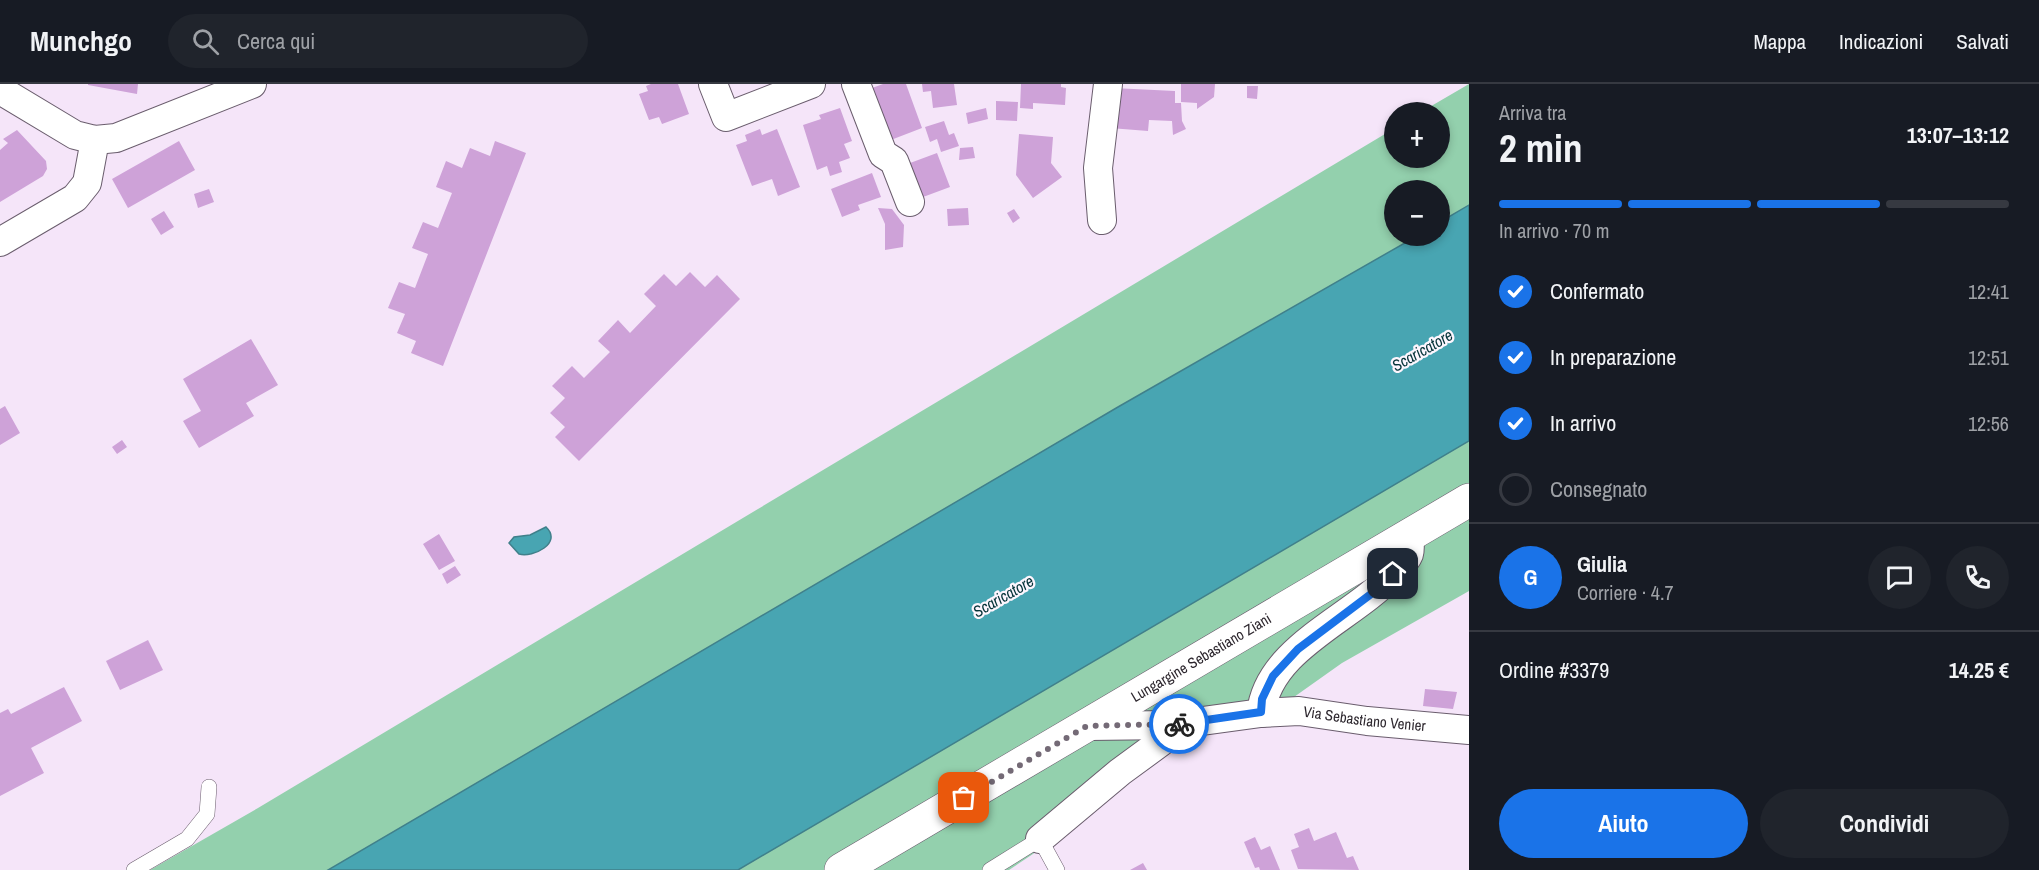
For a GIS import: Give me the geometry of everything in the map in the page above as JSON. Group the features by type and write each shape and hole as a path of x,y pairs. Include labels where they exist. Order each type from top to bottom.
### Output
{"street":[{"path":"0,90 75,135 95,140 116,138 252,84"},
{"path":"713,84 726,117 811,84"},
{"path":"856,84 883,154 894,161 910,202"},
{"path":"1102,220 1098,168 1108,84"},
{"path":"0,242 75,198 87,183 92,166 95,140"},
{"name":"Lungargine Sebastiano Ziani","path":"841,870 1469,500"},
{"path":"1261,712 1262,699 1273,676 1298,649 1383,585 1404,563 1409,553 1409,535"},
{"name":"Via Sebastiano Venier","path":"1087,726 1173,725 1261,712 1299,711 1367,721 1469,730"},
{"path":"1040,839 1120,772 1165,739 1173,725"}],"lane":[{"path":"134,870 187,839 207,814 209,787"},
{"path":"990,870 1040,839 1058,870"}],"green space":[{"path":"1469,84 1469,591 1342,663 1260,721 1183,731 1048,844 1009,870 150,870 258,808 1384,135 1384,168 1450,168 1450,102 1438,102"}],"water":[{"name":"Scaricatore","path":"1469,205 1469,441 738,870 328,870 1118,407 1400,246 1450,246 1450,216"},
{"path":"546,527 550,533 549,544 532,554 519,554 509,543 514,537 530,535"}],"building":[{"path":"138,84 137,94 88,85"},
{"path":"678,84 689,114 662,124 659,117 649,120 639,94 648,91 646,86"},
{"path":"883,84 906,84 922,128 883,143 864,91"},
{"path":"922,84 954,84 957,105 933,108 931,91 923,92"},
{"path":"1021,84 1061,84 1061,87 1066,88 1065,105 1033,103 1033,109 1020,108"},
{"path":"1181,84 1215,84 1214,97 1197,109 1197,103 1181,102"},
{"path":"1247,86 1258,86 1257,99 1247,98"},
{"path":"1113,88 1175,91 1175,103 1181,103 1182,121 1186,129 1173,135 1172,121 1149,120 1148,131 1110,128"},
{"path":"996,101 1018,102 1017,121 996,120"},
{"path":"840,108 852,141 844,144 850,158 839,162 842,172 830,176 827,166 817,170 803,125 821,119 819,115"},
{"path":"986,108 988,119 968,124 966,113"},
{"path":"944,121 949,135 954,133 959,146 941,152 937,139 930,142 925,127"},
{"path":"760,129 762,135 777,129 800,187 778,196 772,179 752,186 736,145 747,141 745,135"},
{"path":"17,130 46,161 47,169 43,176 0,202 0,150 8,143 3,139"},
{"path":"1019,134 1053,137 1051,163 1062,177 1033,198 1016,175"},
{"path":"179,141 195,170 128,208 112,179"},
{"path":"495,141 526,153 443,366 411,353 416,341 397,333 405,314 388,308 399,282 415,288 428,254 412,248 423,222 438,228 452,193 436,187 446,161 462,168 470,148 490,156"},
{"path":"973,147 975,158 959,160 960,148"},
{"path":"937,153 950,187 915,200 902,166"},
{"path":"872,173 881,197 858,205 860,210 842,217 831,189"},
{"path":"209,189 214,202 198,208 194,194"},
{"path":"878,208 892,209 904,225 903,247 885,250 885,224"},
{"path":"968,208 969,225 948,226 947,209"},
{"path":"1014,209 1020,218 1013,223 1007,213"},
{"path":"164,211 174,227 161,235 151,219"},
{"path":"690,272 705,287 717,275 740,299 579,461 555,437 565,427 550,413 565,398 552,386 572,366 584,378 610,352 598,341 618,320 630,333 656,306 644,294 664,274 676,286"},
{"path":"251,339 278,385 246,403 254,416 199,448 183,421 201,411 183,379"},
{"path":"5,406 20,433 0,445 0,409"},
{"path":"122,440 127,447 117,454 112,447"},
{"path":"439,534 455,561 439,570 423,544"},
{"path":"455,566 461,575 447,584 442,574"},
{"path":"148,640 163,670 120,690 106,661"},
{"path":"64,687 82,721 31,748 44,773 0,796 0,713 8,709 11,714"},
{"path":"1425,689 1457,692 1453,709 1423,706"},
{"path":"1309,828 1314,841 1336,832 1347,858 1353,856 1359,870 1298,869 1291,850 1299,847 1294,834"},
{"path":"1255,837 1261,850 1270,846 1280,870 1255,868 1244,842"},
{"path":"1143,863 1147,870 1130,870"}],"way so far":[{"path":"964,798 1087,726 1179,724"}],"route":[{"path":"1179,724 1261,712 1262,699 1273,676 1298,649 1383,585 1393,574"}]}
